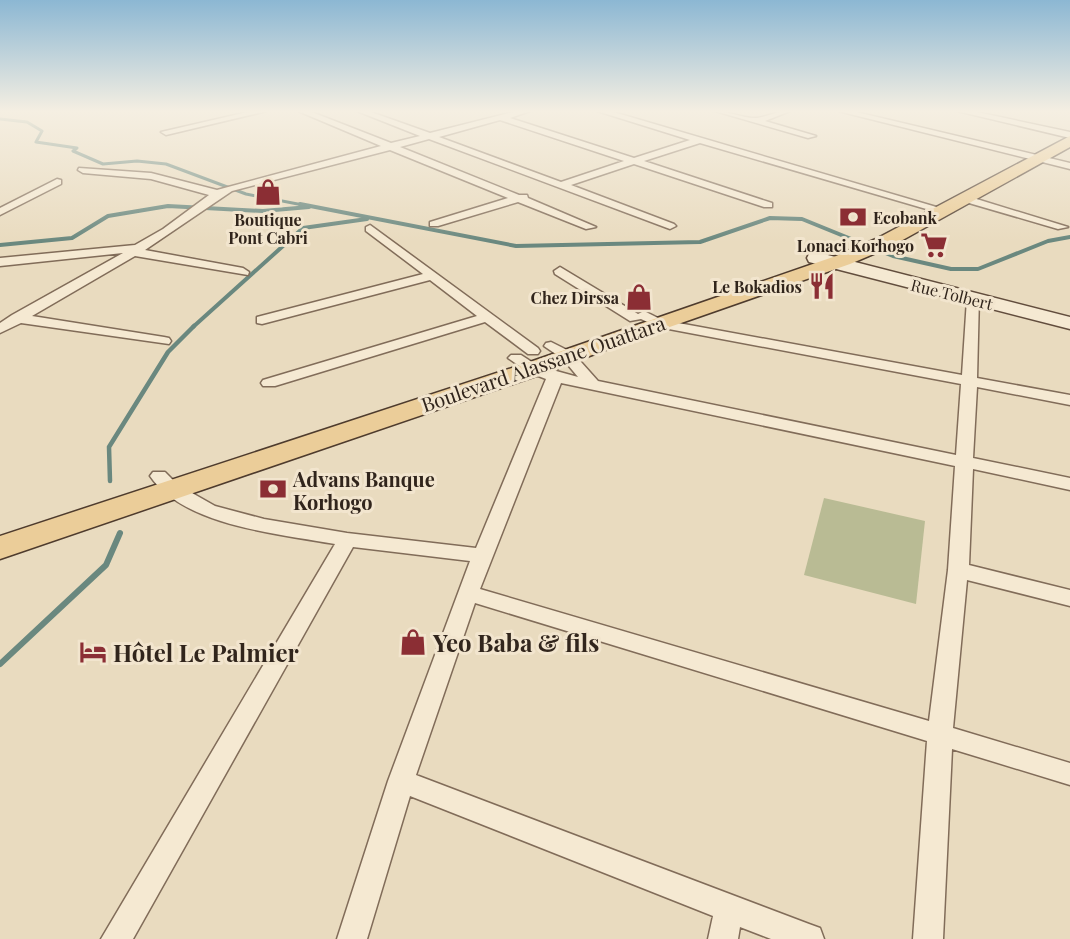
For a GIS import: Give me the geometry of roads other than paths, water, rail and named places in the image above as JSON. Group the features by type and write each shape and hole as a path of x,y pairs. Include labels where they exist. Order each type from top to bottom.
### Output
{"main road":[{"name":"Boulevard Alassane Ouattara","path":"0,530 165,482 543,360 646,319 845,253 936,209 1035,155"},
{"name":"Boulevard Alassane Ouattara","path":"936,209 966,199 1031,157"},
{"name":"Boulevard Alassane Ouattara","path":"0,548 165,482"}],"street":[{"path":"0,329 167,232 217,194 245,184 355,155"},
{"path":"416,155 590,227"},
{"path":"479,155 670,226"},
{"path":"620,155 768,205"},
{"path":"434,224 561,186 652,155"},
{"path":"750,155 936,209"},
{"path":"1022,155 1070,166"},
{"path":"84,170 137,172 165,177 217,194"},
{"path":"0,212 57,182"},
{"path":"0,194 20,201"},
{"path":"966,199 1062,227"},
{"path":"370,229 543,360 591,383 1070,484"},
{"path":"0,262 135,249 243,272"},
{"name":"Rue Tolbert","path":"845,253 974,299 1070,323"},
{"name":"Rue Tolbert","path":"845,253 1070,318"},
{"path":"560,271 646,319 1070,400"},
{"path":"262,320 432,276"},
{"path":"928,939 940,735 958,570 974,299"},
{"path":"269,383 487,317"},
{"path":"17,318 164,341"},
{"path":"543,360 591,383"},
{"path":"352,939 401,781 482,556 543,360"},
{"path":"165,482 208,510 264,525 346,540 482,556"},
{"path":"116,939 346,540"},
{"path":"958,570 1070,598"},
{"path":"468,593 1070,774"},
{"path":"401,781 809,939"},
{"path":"723,939 729,908"}],"waterway":[{"path":"82,155 103,164 137,161 166,164 246,194 308,206"},
{"path":"300,204 516,246 700,242 770,218 802,219 893,256 951,269 978,269 1048,241 1070,237"},
{"path":"0,245 72,238 108,216 168,206 263,211 309,207"},
{"path":"193,327 303,228 367,219"},
{"path":"110,481 109,447 168,352 193,327"},
{"path":"0,664 106,565 120,533"}],"place":[{"name":"Boutique Pont Cabri","path":"268,192"},
{"name":"Ecobank","path":"853,217"},
{"name":"Lonaci Korhogo","path":"934,245"},
{"name":"Le Bokadios","path":"822,286"},
{"name":"Chez Dirssa","path":"639,297"},
{"name":"Advans Banque Korhogo","path":"273,489"},
{"name":"Yeo Baba & fils","path":"413,642"},
{"name":"Hôtel Le Palmier","path":"93,652"}]}
